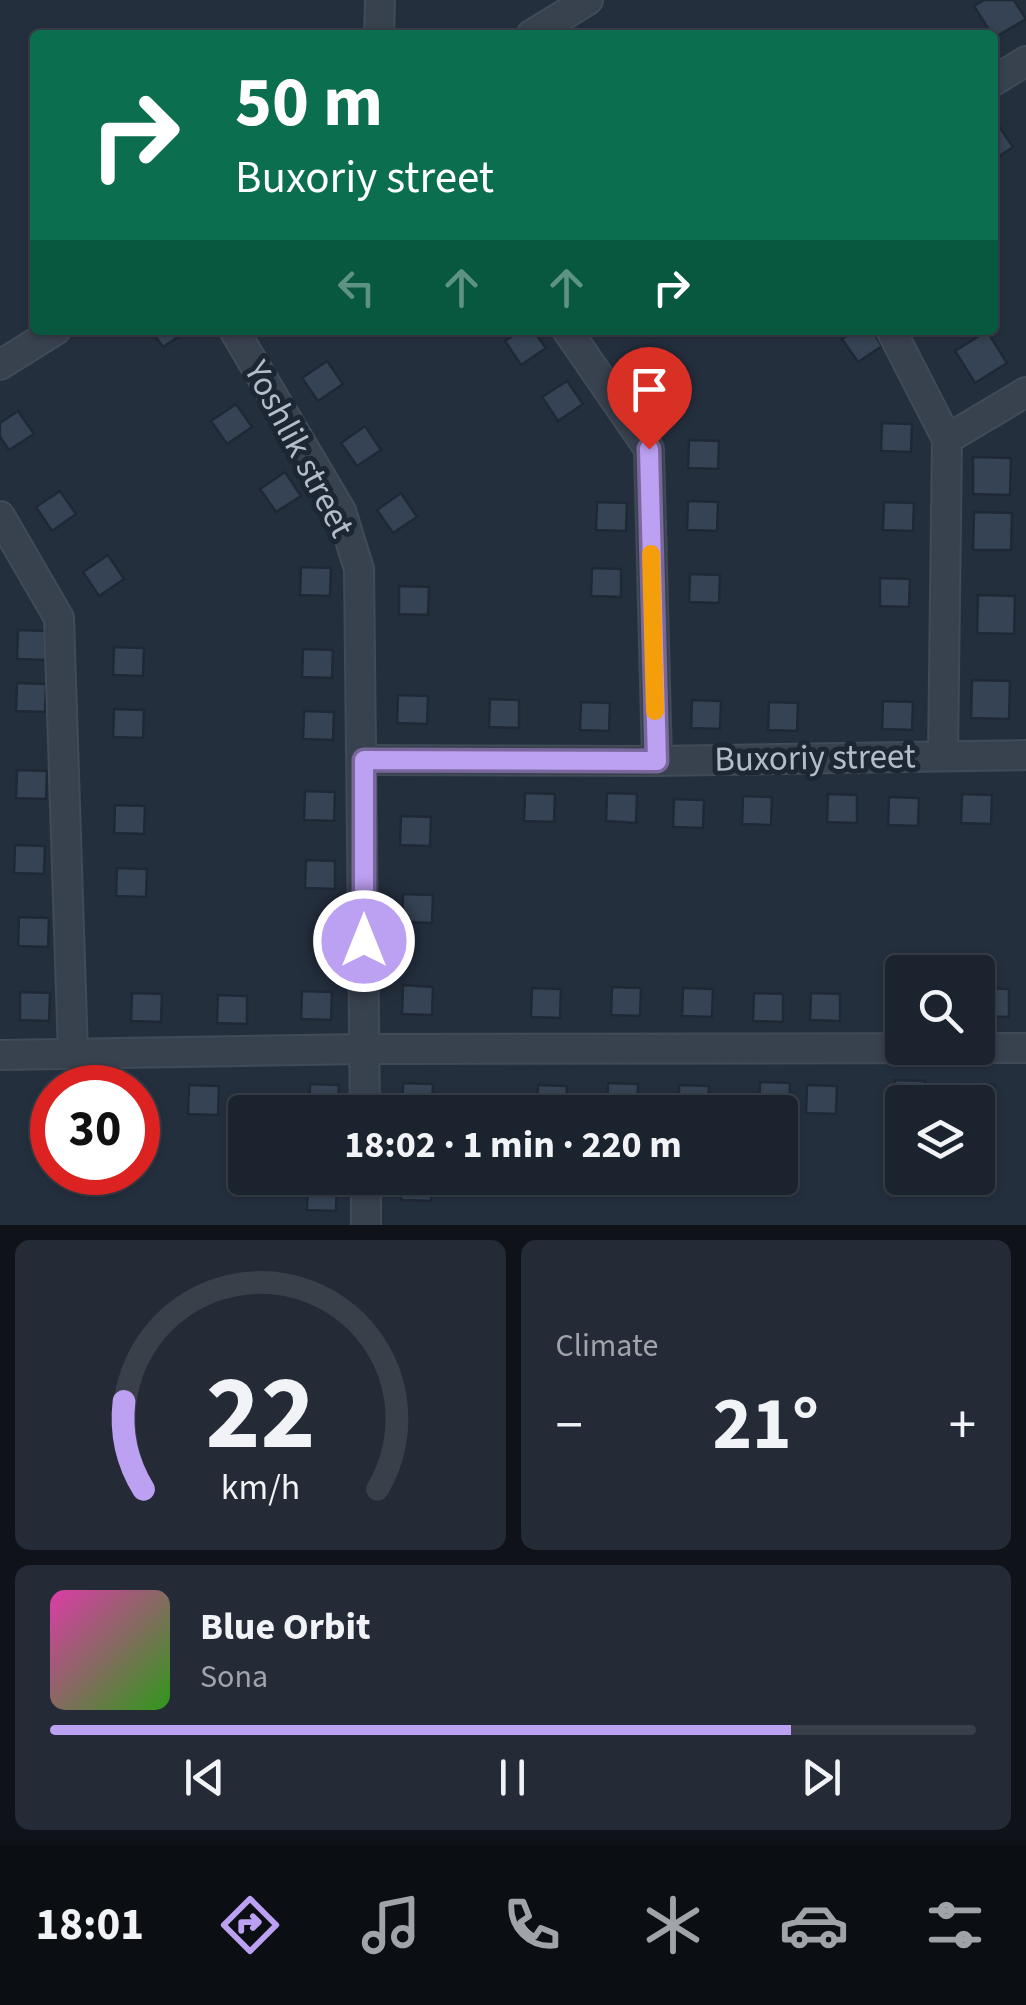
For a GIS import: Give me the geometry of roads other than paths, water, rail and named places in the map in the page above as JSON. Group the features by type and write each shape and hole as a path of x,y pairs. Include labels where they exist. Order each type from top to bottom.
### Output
{"street":[{"path":"379,30 380,0"},
{"path":"539,30 588,0"},
{"path":"998,78 1026,60"},
{"path":"0,366 48,335"},
{"name":"Yoshlik street","path":"237,335 341,511 359,569 365,1095"},
{"path":"574,335 649,449 657,761"},
{"path":"894,335 947,439 943,756"},
{"path":"947,439 1026,392"},
{"path":"0,516 59,618 73,1054"},
{"name":"Buxoriy street","path":"364,760 1026,756"},
{"path":"0,1055 364,1049 1026,1048"},
{"path":"366,1195 366,1225"}]}
